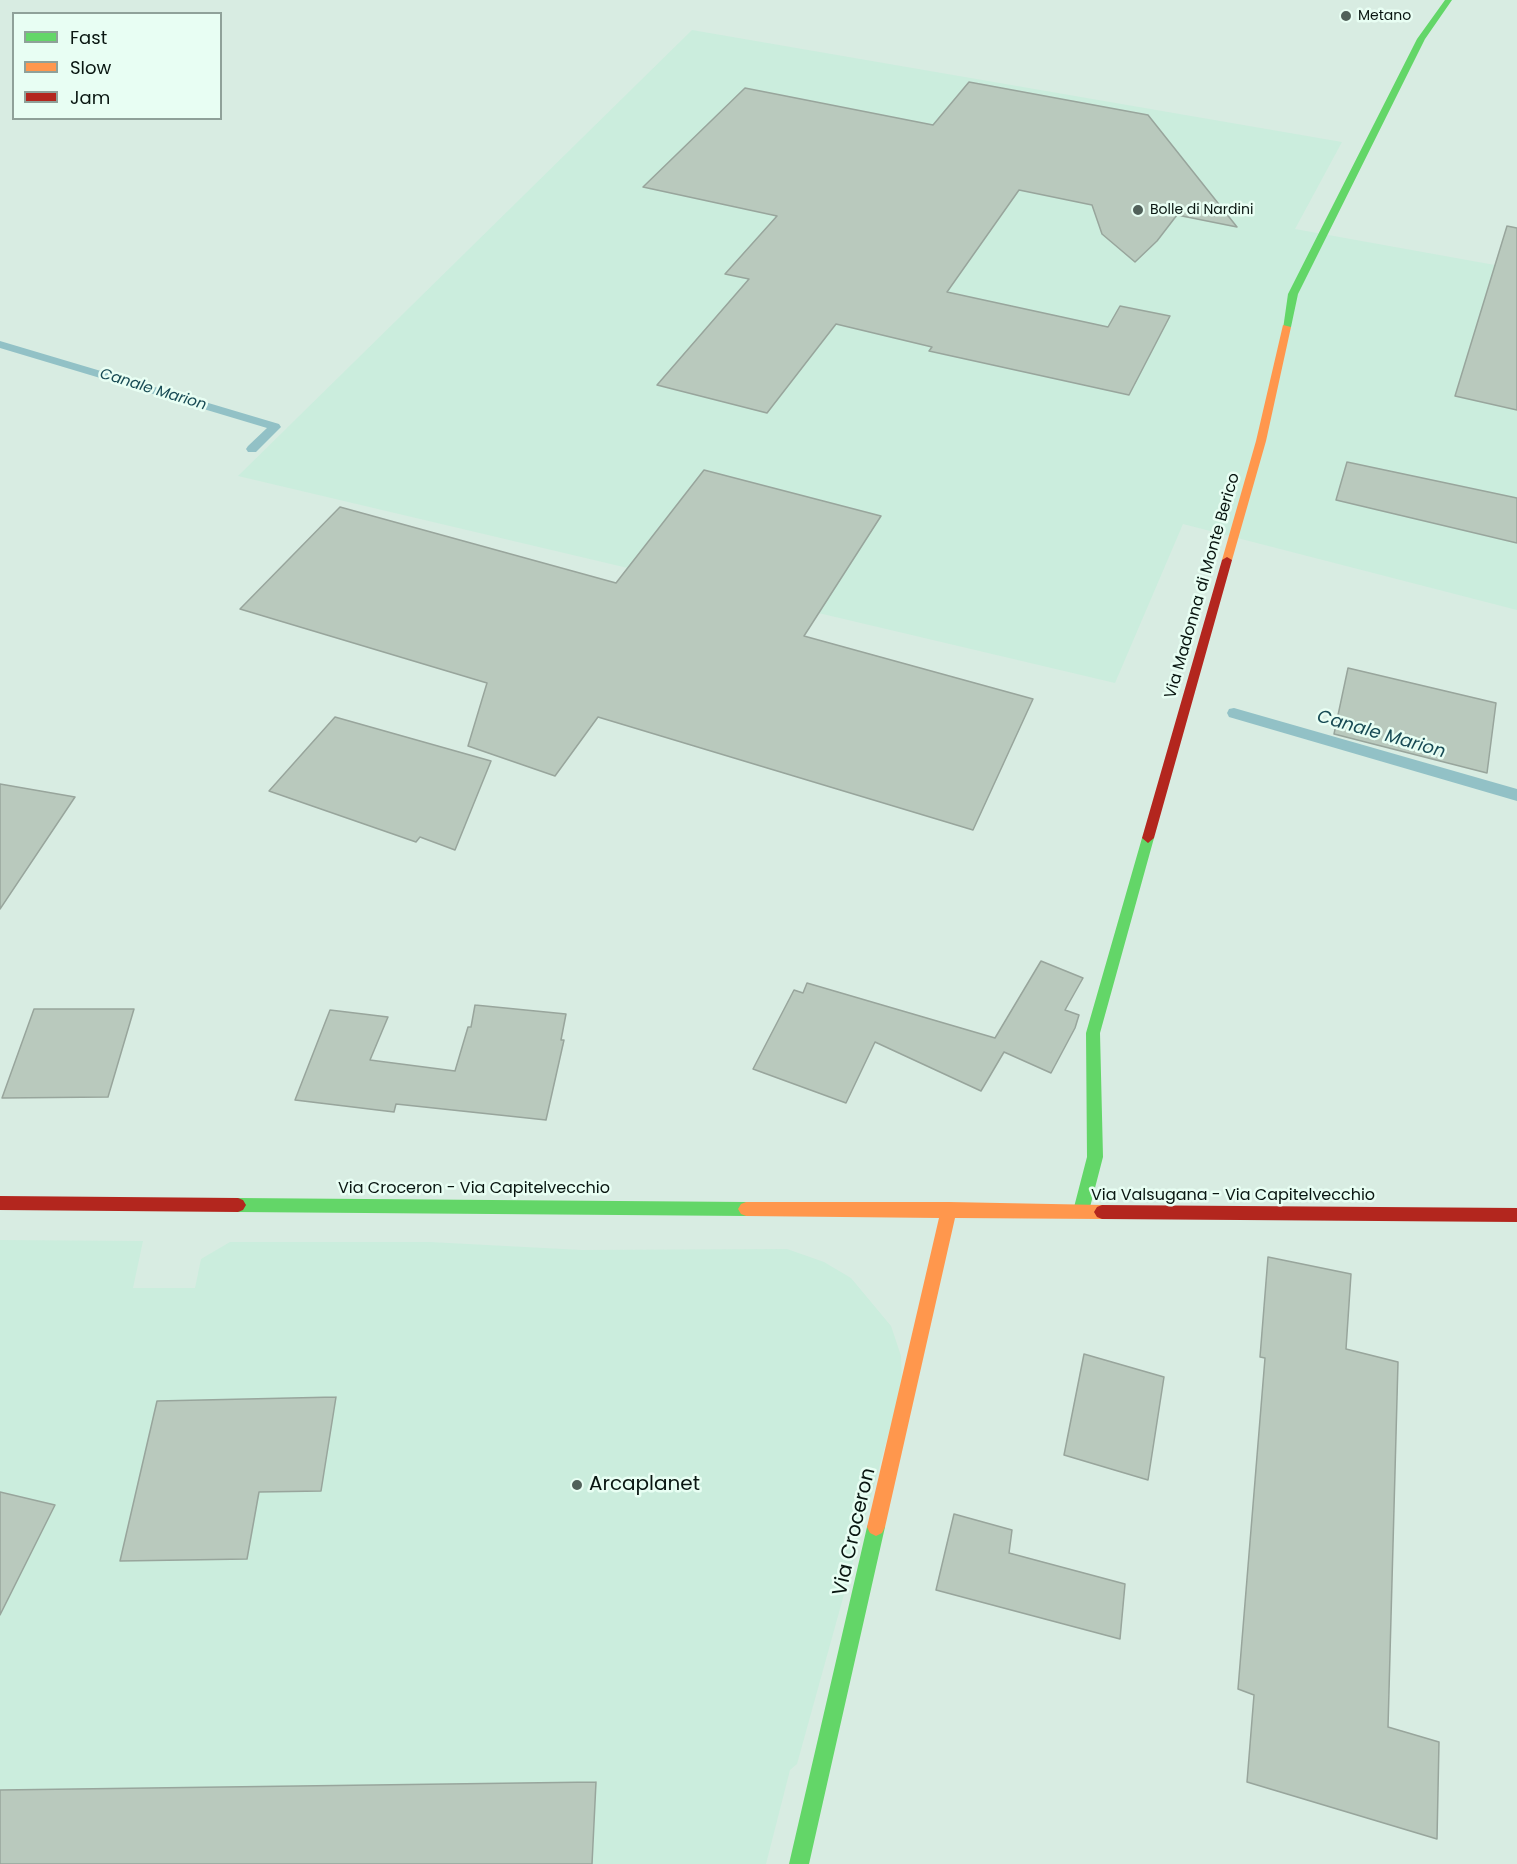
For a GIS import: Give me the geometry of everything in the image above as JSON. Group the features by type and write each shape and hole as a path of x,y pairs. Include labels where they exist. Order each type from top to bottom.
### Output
{"street":[{"name":"Via Madonna di Monte Berico","path":"1081,1211 1095,1157 1093,1033 1261,441 1293,294 1421,39 1449,0"},
{"name":"Via Croceron - Via Capitelvecchio","path":"0,1203 949,1209"},
{"name":"Via Valsugana - Via Capitelvecchio","path":"949,1209 1517,1215"},
{"name":"Via Croceron","path":"799,1864 949,1209"}],"shaded area":[{"path":"692,30 1342,142 1295,229 1517,269 1517,610 1183,524 1115,683 238,476"},
{"path":"0,1240 143,1241 133,1288 195,1288 201,1259 230,1242 430,1242 582,1250 787,1249 824,1262 851,1278 891,1326 901,1356 902,1385 797,1764 790,1770 766,1864 0,1864"}],"building":[{"path":"969,82 1148,115 1237,227 1177,215 1157,241 1135,262 1102,234 1092,205 1019,190 947,292 1108,327 1120,306 1170,316 1129,395 929,351 932,347 836,324 767,413 657,385 749,279 725,274 777,216 643,187 745,88 933,125"},
{"path":"1507,226 1517,228 1517,410 1455,396"},
{"path":"1347,462 1517,498 1517,543 1336,500"},
{"path":"704,470 881,516 804,636 1033,699 973,830 598,717 555,776 468,746 487,683 240,609 340,507 616,583"},
{"path":"1348,668 1496,703 1487,773 1334,734"},
{"path":"335,717 491,761 455,850 420,837 416,842 269,791"},
{"path":"0,784 75,797 0,909"},
{"path":"1041,961 1083,978 1065,1010 1079,1015 1075,1028 1051,1073 1004,1052 981,1091 875,1042 846,1103 753,1069 794,990 803,993 807,983 995,1038"},
{"path":"475,1005 566,1014 561,1040 564,1040 546,1120 396,1104 394,1112 295,1100 330,1010 388,1017 370,1060 455,1071 468,1027 471,1027"},
{"path":"34,1009 134,1009 108,1097 2,1098"},
{"path":"1268,1257 1351,1274 1346,1349 1398,1362 1388,1727 1439,1742 1437,1839 1247,1782 1254,1695 1238,1689 1265,1358 1260,1357"},
{"path":"1084,1354 1164,1377 1148,1480 1064,1455"},
{"path":"336,1397 321,1491 259,1492 247,1559 120,1561 157,1401"},
{"path":"0,1492 55,1505 0,1615"},
{"path":"954,1514 1012,1530 1009,1553 1125,1584 1120,1639 936,1590"},
{"path":"596,1782 592,1864 0,1864 0,1790"}],"waterway":[{"name":"Canale Marion","path":"0,344 275,427 252,449"},
{"name":"Canale Marion","path":"1234,713 1517,795"}],"traffic: fast":[{"path":"1286,327 1293,294 1421,39 1449,0"},
{"path":"1081,1211 1095,1157 1093,1033 1148,838"},
{"path":"238,1205 746,1209"},
{"path":"799,1864 876,1527"}],"traffic: slow":[{"path":"1227,560 1261,441 1286,327"},
{"path":"746,1209 1102,1212"},
{"path":"876,1527 949,1209"}],"traffic: jam":[{"path":"1148,838 1227,560"},
{"path":"0,1203 238,1205"},
{"path":"1102,1212 1517,1215"}],"place":[{"name":"Metano","path":"1346,16"},
{"name":"Bolle di Nardini","path":"1138,210"},
{"name":"Arcaplanet","path":"577,1485"}]}
